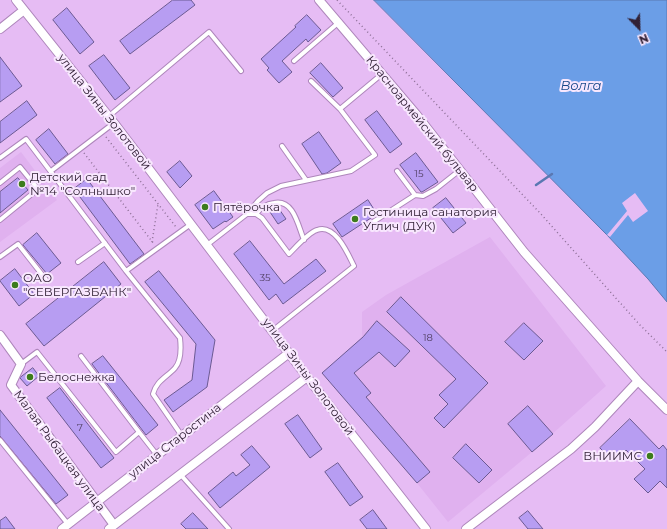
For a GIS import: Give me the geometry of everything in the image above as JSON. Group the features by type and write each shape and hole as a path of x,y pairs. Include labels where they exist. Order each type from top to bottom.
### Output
{"street":[{"name":"улица Зины Золотовой","path":"16,0 114,123 307,377 426,529"},
{"name":"Красноармейский бульвар","path":"320,0 416,114 524,252 638,381 667,410"},
{"path":"0,29 24,10"},
{"path":"0,335 21,364"},
{"name":"улица Старостина","path":"65,527 289,353"},
{"name":"Малая Рыбацкая улица","path":"21,364 11,385 96,502 112,527"},
{"path":"112,527 307,377"},
{"path":"466,529 571,450 638,381"}],"lane":[{"path":"294,62 339,22"},
{"path":"108,116 209,32 241,71"},
{"path":"340,110 382,74"},
{"path":"207,245 246,214 267,193 281,186 350,170 375,155 340,110 311,81"},
{"path":"51,171 114,123"},
{"path":"0,158 26,139 126,271 180,338 182,350 177,367 157,384 154,388 153,394 182,436"},
{"path":"282,146 306,180"},
{"path":"0,183 20,167 38,189 0,220"},
{"path":"370,224 415,195 423,196 436,189 460,170"},
{"path":"396,171 415,195"},
{"path":"256,214 261,207 276,202 284,203 294,214 304,240"},
{"path":"246,214 256,214 262,218 289,254 316,230 323,229 329,231 335,235 345,247 354,266 272,331"},
{"path":"126,271 191,224"},
{"path":"78,262 105,243"},
{"path":"0,257 18,244 47,281"},
{"path":"21,364 36,352 116,452 139,432"},
{"path":"81,356 157,455"},
{"path":"0,440 65,527"},
{"path":"180,474 229,529"}],"path":[{"path":"337,0 540,213 639,324 667,352"},
{"path":"102,132 180,232"},
{"path":"81,149 158,248"},
{"path":"152,242 158,204"}],"shaded area":[{"name":"Детский сад №14 \"Солнышко\"","path":"21,152 57,200 0,242 0,168"},
{"path":"490,237 606,386 532,452 448,522 417,483 322,373 362,337 362,312 386,295"}],"water":[{"name":"Волга","path":"374,0 667,0 667,302 607,235"}],"pier":[{"path":"635,193 648,211 633,222 628,215 610,237 607,235 627,211 622,203"}],"building":[{"path":"173,0 191,0 195,5 130,54 120,41"},
{"path":"67,8 94,42 80,54 53,20"},
{"path":"307,15 321,30 308,42 306,39 282,61 292,72 279,83 267,70 269,68 261,59"},
{"path":"104,55 130,88 115,100 89,66"},
{"path":"0,57 22,86 0,102"},
{"path":"321,63 343,88 333,97 310,73"},
{"path":"27,101 37,115 0,143 0,122"},
{"path":"377,111 402,144 390,153 365,120"},
{"path":"49,129 68,154 55,164 36,140"},
{"path":"319,132 341,163 327,173 322,174 302,144"},
{"path":"416,153 438,182 422,192 400,165"},
{"path":"180,161 192,176 180,188 167,172"},
{"path":"18,178 28,190 0,213 0,192"},
{"path":"87,179 144,254 130,264 74,189"},
{"path":"214,191 233,217 213,229 195,205"},
{"path":"446,198 466,223 453,233 433,208"},
{"name":"Гостиница санатория Углич (ДУК)","path":"368,200 377,214 342,237 333,224"},
{"path":"277,206 286,219 278,224 268,209 270,207"},
{"path":"37,233 61,263 47,274 23,245"},
{"path":"250,241 284,284 316,259 326,271 283,304 276,294 269,300 234,254"},
{"path":"104,262 121,284 44,346 26,324"},
{"path":"15,269 34,294 19,306 0,281"},
{"path":"159,271 215,340 207,387 173,412 164,400 192,380 196,344 145,282"},
{"path":"401,297 488,383 444,428 434,418 448,404 439,395 456,379 387,312"},
{"path":"377,321 410,351 395,367 379,352 354,373 371,393 366,397 430,472 417,483 322,373 363,337"},
{"path":"524,323 543,341 524,360 505,342"},
{"path":"103,356 158,425 146,435 92,364"},
{"name":"Белоснежка","path":"33,368 39,376 27,386 20,378"},
{"path":"60,388 114,458 101,468 47,398"},
{"path":"528,406 553,434 532,452 508,424"},
{"path":"0,410 68,495 56,504 0,436"},
{"path":"298,415 322,449 310,458 285,424"},
{"name":"ВНИИМС","path":"630,419 659,449 663,445 667,450 667,488 660,481 648,493 634,479 645,469 626,450 614,462 600,448"},
{"path":"466,444 492,470 479,483 453,458"},
{"path":"252,446 270,467 220,508 208,493 233,472 236,476 250,465 241,455"},
{"path":"338,463 363,497 350,506 325,472"},
{"path":"373,510 387,529 367,529 360,520"},
{"path":"528,511 543,529 528,529 519,518"},
{"path":"193,513 208,529 186,529 181,524"},
{"path":"6,517 15,529 0,529 0,521"}],"waterway":[{"path":"536,185 552,174"}],"place":[{"name":"Детский сад №14 \"Солнышко\"","path":"22,184"},
{"name":"Пятёрочка","path":"205,207"},
{"name":"Гостиница санатория Углич (ДУК)","path":"355,219"},
{"name":"ОАО \"СЕВЕРГАЗБАНК\"","path":"15,285"},
{"name":"Белоснежка","path":"30,377"},
{"name":"ВНИИМС","path":"650,456"}]}
